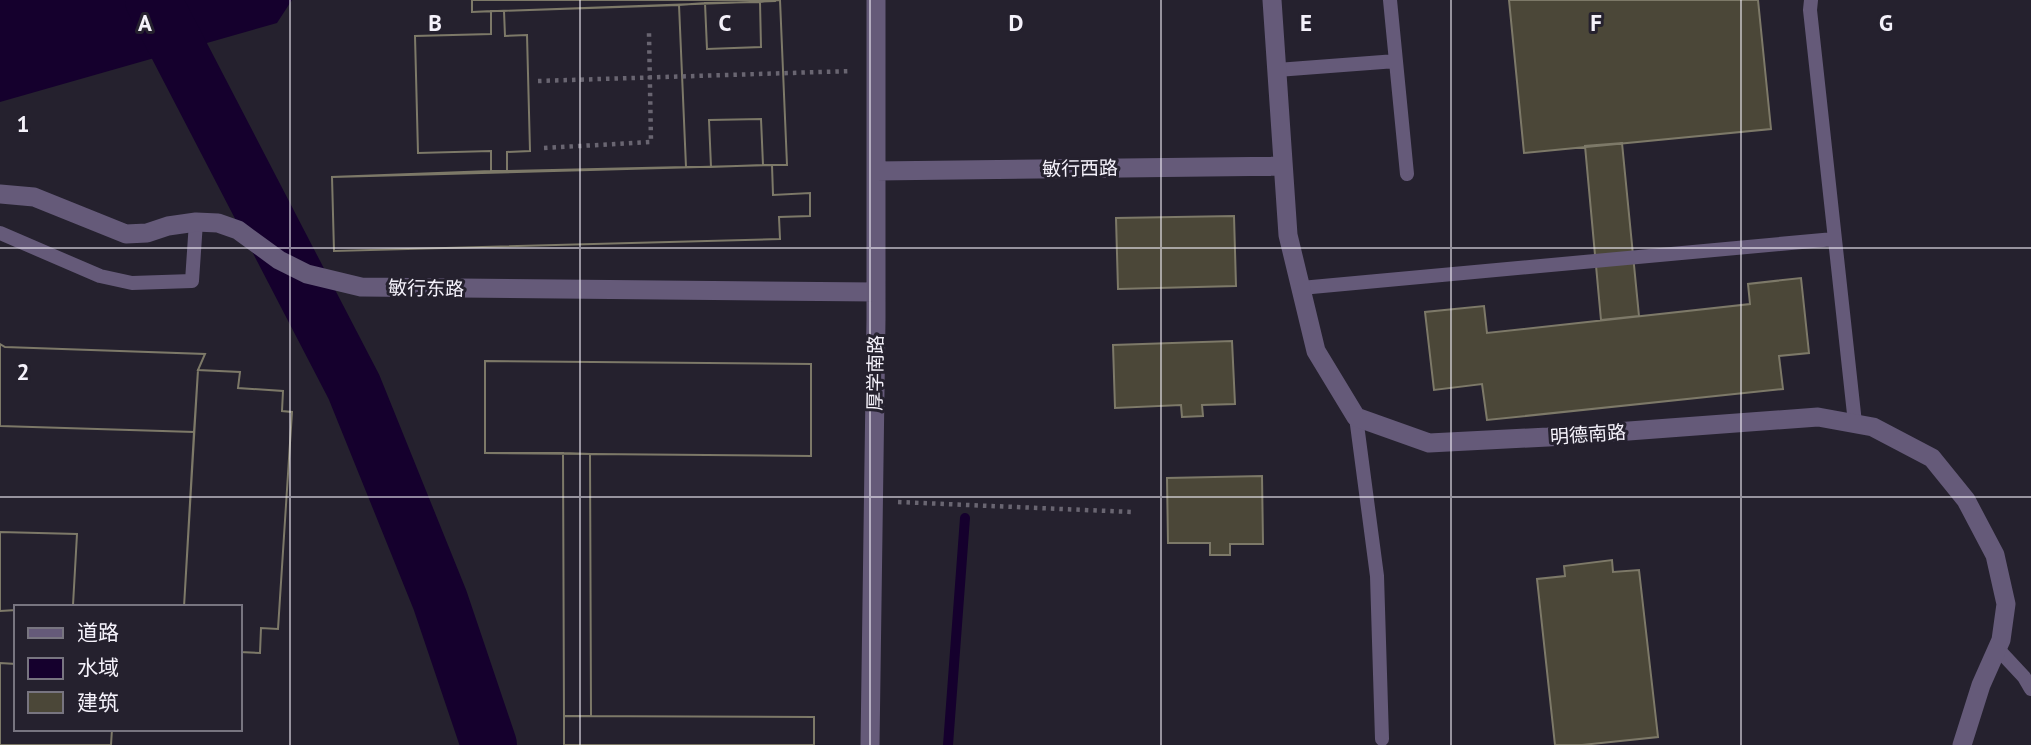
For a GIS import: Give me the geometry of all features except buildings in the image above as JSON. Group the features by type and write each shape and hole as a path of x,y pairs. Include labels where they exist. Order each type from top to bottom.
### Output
{"street":[{"name":"厚学南路","path":"870,745 876,292 876,0"},
{"path":"1272,0 1288,235 1316,351 1356,417"},
{"name":"敏行西路","path":"876,171 1283,166"},
{"name":"敏行东路","path":"0,194 34,197 126,234 147,233 168,226 197,222 218,223 238,230 279,260 307,274 361,287 876,292"},
{"name":"明德南路","path":"1356,417 1429,443 1818,417 1873,427 1932,458 1966,500 1995,555 2006,604 2001,640 1981,685 1962,745"}],"lane":[{"path":"1390,0 1407,174"},
{"path":"1811,0 1855,424"},
{"path":"1277,70 1396,61"},
{"path":"0,233 100,276 132,283 192,281 197,222"},
{"path":"1301,288 1834,239"},
{"path":"1356,417 1377,576 1382,739"},
{"path":"1997,648 2024,677 2031,689"}],"path":[{"path":"544,148 651,142 649,33"},
{"path":"538,81 876,70"},
{"path":"873,500 1132,512"}],"water":[{"path":"0,0 292,0 277,23 0,102"}],"waterway":[{"path":"153,0 354,387 440,600 489,745"},
{"path":"948,745 965,518"}]}
